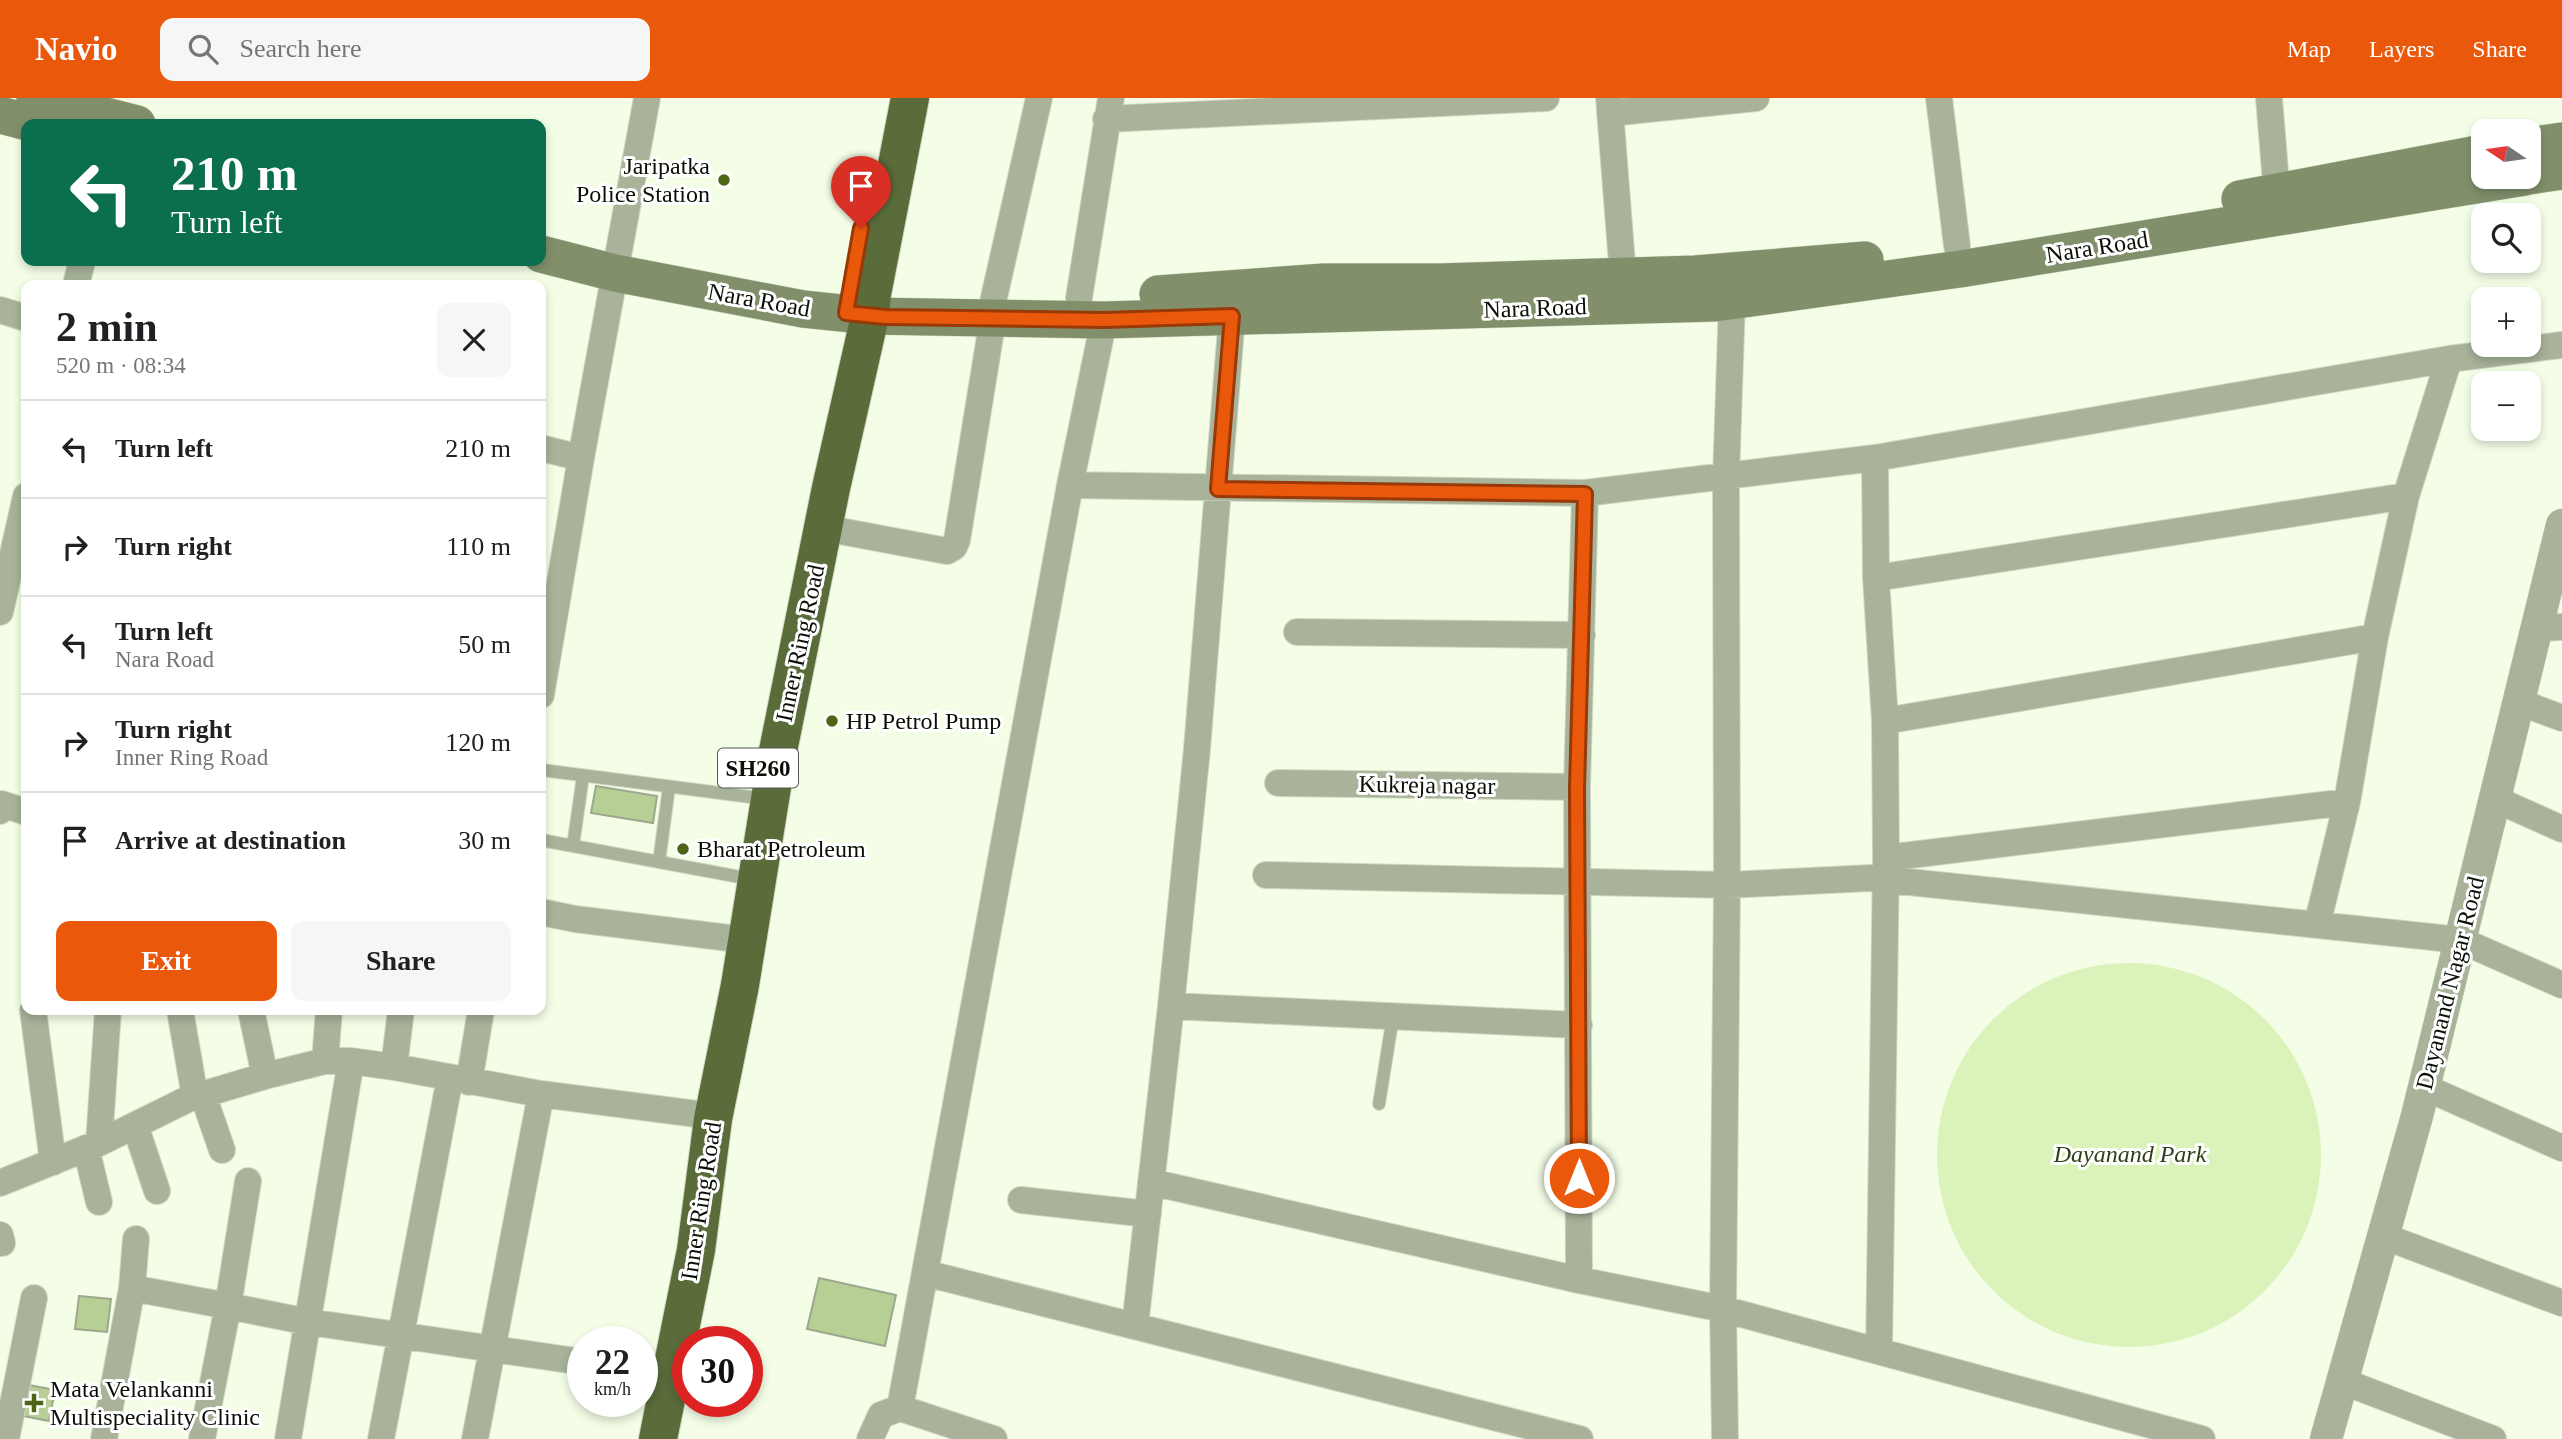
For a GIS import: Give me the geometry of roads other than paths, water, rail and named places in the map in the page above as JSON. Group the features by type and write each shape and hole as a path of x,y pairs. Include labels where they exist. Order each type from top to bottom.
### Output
{"highway":[{"name":"Inner Ring Road","path":"658,1439 696,1250 713,1119 740,985 777,756 824,528 859,304 887,98"},
{"name":"Inner Ring Road","path":"655,1326 729,939 751,797 859,304 910,98"},
{"name":"Inner Ring Road","path":"637,1439 640,1417"}],"main road":[{"path":"24,111 94,119"},
{"path":"2541,144 2562,141"},
{"path":"2277,205 2471,156"},
{"name":"Nara Road","path":"2541,174 2562,171"},
{"name":"Nara Road","path":"1091,309 1124,297 1324,282 1440,282 1695,274 1878,259 1936,252 1957,246 2174,212 2277,205 2471,182"},
{"name":"Nara Road","path":"546,235 617,262 803,309 935,301 993,310 1091,309 1232,316 1732,301 1960,269 2277,205"},
{"name":"Nara Road","path":"546,255 617,262"}],"street":[{"path":"546,665 647,98"},
{"path":"824,528 947,551 954,547 993,310 1039,98"},
{"path":"900,1408 1070,485 1091,309 1108,108 1546,98"},
{"path":"1623,276 1610,106 1756,98"},
{"path":"1939,98 1957,246"},
{"path":"2269,98 2277,205"},
{"path":"1725,1439 1723,1309 1727,885 1726,478 1732,301"},
{"path":"0,310 21,316"},
{"path":"1135,1326 1197,749 1232,316"},
{"path":"1070,485 1585,494 1875,458 2449,359 2562,345"},
{"path":"2317,925 2347,802 2375,637 2406,496 2449,359"},
{"path":"546,448 581,458"},
{"path":"1875,458 1876,578 1885,721 1886,869 1879,1351"},
{"path":"1579,1280 1577,788 1585,494"},
{"path":"1876,578 2406,496"},
{"path":"0,612 21,518"},
{"name":"Dayanand Nagar Road","path":"2326,1439 2424,1087 2519,702 2549,627 2562,525"},
{"path":"1297,632 1582,635"},
{"path":"1885,721 2375,637"},
{"path":"2519,702 2562,718"},
{"name":"Kukreja nagar","path":"1278,783 1577,788"},
{"path":"2495,799 2562,829"},
{"path":"1266,875 1727,885 1871,878 1886,869 2347,802"},
{"path":"1886,869 2317,925 2460,940 2562,985"},
{"path":"546,913 729,939"},
{"path":"1171,1006 1579,1025"},
{"path":"34,1015 53,1162"},
{"path":"99,1202 92,1146 107,1015"},
{"path":"181,1015 199,1096 222,1150"},
{"path":"252,1015 265,1076"},
{"path":"288,1439 309,1322 338,1061 330,1015"},
{"path":"394,1067 400,1015"},
{"path":"381,1439 400,1334 459,1080 479,1015"},
{"path":"0,1183 92,1146 199,1096 265,1076 338,1061 394,1067 541,1094 697,1114"},
{"path":"2424,1087 2562,1148"},
{"path":"475,1439 541,1094"},
{"path":"135,1125 157,1191"},
{"path":"202,1439 228,1306 248,1181"},
{"path":"1152,1182 1579,1280 1723,1309 2202,1439"},
{"path":"1021,1200 1148,1214"},
{"path":"2383,1236 2562,1303"},
{"path":"104,1439 132,1288 136,1238"},
{"path":"925,1273 1580,1439"},
{"path":"132,1288 309,1322 567,1360"},
{"path":"6,1439 34,1298"},
{"path":"2343,1381 2493,1439"},
{"path":"870,1439 881,1415 900,1408 994,1439"}],"lane":[{"path":"546,771 751,797"},
{"path":"573,846 583,776"},
{"path":"659,862 669,787"},
{"path":"546,842 740,877"},
{"path":"1379,1104 1393,1016"}],"place":[{"name":"Jaripatka Police Station","path":"724,180"},
{"name":"HP Petrol Pump","path":"832,721"},
{"name":"Bharat Petroleum","path":"683,849"},
{"name":"Mata Velankanni Multispeciality Clinic","path":"34,1403"}],"park label":[{"name":"Dayanand Park","path":"2130,1154"}]}
